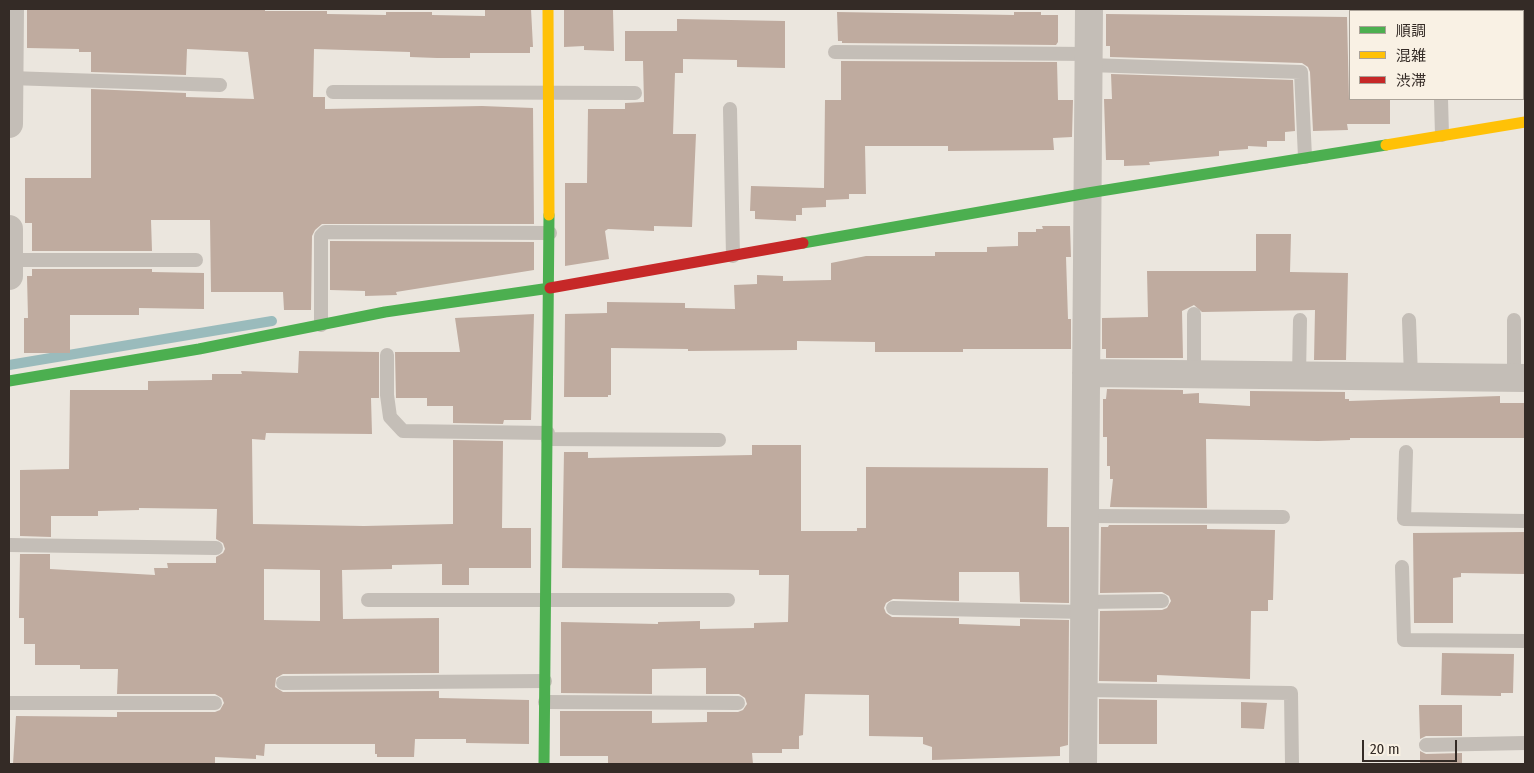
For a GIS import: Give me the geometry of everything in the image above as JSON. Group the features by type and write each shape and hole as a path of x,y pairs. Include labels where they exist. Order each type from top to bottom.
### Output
{"street":[{"path":"9,124 10,9"},
{"path":"544,764 550,288 548,9"},
{"path":"1082,764 1089,9"},
{"path":"9,381 385,312 550,288 1088,193 1525,122"},
{"path":"9,229 9,276"},
{"path":"1086,374 1519,378"}],"lane":[{"path":"835,52 1089,59 1300,72 1305,157"},
{"path":"10,78 220,85"},
{"path":"333,92 635,93"},
{"path":"1441,100 1442,135"},
{"path":"730,109 733,256"},
{"path":"321,325 321,236 325,232 550,233"},
{"path":"9,260 196,260"},
{"path":"1194,314 1194,374"},
{"path":"1299,376 1300,320"},
{"path":"1409,320 1411,377"},
{"path":"1514,320 1519,378"},
{"path":"387,356 387,395 390,417 403,431 719,440"},
{"path":"1406,452 1404,519 1525,521"},
{"path":"1085,516 1283,517"},
{"path":"9,545 216,548"},
{"path":"1402,567 1404,640 1525,641"},
{"path":"368,600 728,600"},
{"path":"893,608 1084,607 1162,601"},
{"path":"283,683 545,681"},
{"path":"1083,690 1291,693 1292,764"},
{"path":"545,702 738,703"},
{"path":"9,703 215,703"},
{"path":"1426,745 1525,743"}],"building":[{"path":"27,9 265,9 265,11 327,11 327,14 386,15 386,12 432,12 432,15 485,16 485,9 531,9 533,47 530,47 530,53 470,53 470,58 437,58 410,57 410,52 314,49 313,97 325,97 325,109 482,106 533,108 534,224 322,224 315,230 312,236 311,310 284,310 283,292 211,292 210,220 151,220 152,251 32,251 32,223 25,223 25,178 91,178 91,89 186,93 186,97 254,99 248,52 187,49 186,75 91,72 91,52 79,52 79,49 27,48"},
{"path":"564,10 613,10 614,51 584,50 584,46 564,47"},
{"path":"837,12 1014,15 1014,12 1041,12 1041,15 1058,15 1058,42 1056,45 842,43 842,41 838,41"},
{"path":"1106,14 1347,17 1349,100 1390,100 1390,124 1347,124 1348,130 1313,131 1310,72 1308,67 1302,63 1110,57 1110,46 1106,46"},
{"path":"677,19 785,21 785,68 737,67 737,60 683,59 683,73 675,73 673,134 696,134 692,227 654,226 654,231 608,229 605,231 609,259 565,266 565,183 587,183 588,109 625,109 625,103 644,102 643,61 625,61 625,31 677,31"},
{"path":"841,61 1057,62 1058,100 1073,100 1072,137 1053,138 1054,150 948,151 948,146 865,146 866,194 849,194 849,199 826,200 826,207 802,208 802,215 796,215 796,221 755,219 755,211 750,211 751,186 824,188 825,100 841,100"},
{"path":"1111,74 1293,80 1295,131 1285,132 1285,141 1267,141 1267,147 1248,146 1248,149 1219,151 1219,156 1149,162 1150,165 1124,166 1124,160 1106,160 1104,99 1112,99"},
{"path":"1042,226 1070,226 1071,257 1066,257 1068,319 1071,319 1071,349 963,349 963,352 875,352 875,342 797,341 797,350 688,351 688,349 611,348 611,395 608,395 608,397 564,397 565,314 607,313 607,302 685,303 685,308 735,309 734,285 757,284 757,275 783,276 783,281 831,280 831,263 866,256 935,256 935,252 987,252 987,247 1018,246 1018,232 1036,232 1036,229 1043,229"},
{"path":"1256,234 1291,234 1290,272 1348,273 1346,360 1314,360 1315,310 1202,312 1194,305 1182,311 1183,358 1106,358 1106,349 1102,349 1102,318 1148,317 1147,271 1256,271"},
{"path":"330,241 534,242 534,270 396,292 397,295 365,296 365,291 330,290"},
{"path":"32,269 152,269 152,272 204,273 204,309 139,308 139,315 70,315 70,353 24,353 24,318 28,318 27,276 32,276"},
{"path":"534,314 531,420 504,420 503,424 453,423 453,406 427,406 427,398 396,398 395,352 460,352 455,318"},
{"path":"299,351 379,352 379,398 371,398 372,434 266,433 265,440 252,439 253,524 364,526 453,524 453,440 503,441 502,528 531,528 531,568 469,568 469,585 442,585 442,564 392,565 392,569 342,570 343,619 439,618 439,673 283,674 276,678 275,687 283,692 439,691 439,698 529,700 529,744 466,743 466,739 415,739 414,757 377,757 377,754 375,754 375,744 265,744 264,756 256,755 256,759 215,757 215,764 13,764 16,716 117,717 117,712 215,712 220,710 224,703 222,698 215,694 117,694 118,669 80,669 80,665 35,665 35,644 24,644 24,618 19,618 20,554 50,554 50,569 155,575 154,568 168,568 167,563 216,563 216,557 223,553 225,549 223,543 216,539 217,509 139,508 139,510 98,511 98,516 51,516 51,537 20,536 20,470 69,469 70,390 148,390 148,381 212,380 212,374 242,374 241,371 298,373","holes":["264,569 320,570 320,621 264,620"]},
{"path":"1107,389 1183,390 1183,394 1199,393 1199,403 1250,406 1250,391 1345,392 1345,399 1349,399 1349,401 1500,396 1500,403 1525,403 1525,438 1350,438 1350,440 1318,441 1206,439 1207,508 1110,507 1113,479 1110,479 1110,466 1107,466 1107,437 1103,437 1103,399 1106,399"},
{"path":"752,445 801,445 801,531 857,531 857,528 866,528 866,467 1048,468 1047,527 1069,527 1069,603 1020,602 1019,572 959,572 959,601 893,599 886,603 884,608 886,613 892,617 959,618 959,624 1020,626 1020,619 1069,620 1068,745 1060,747 1060,756 932,760 932,747 923,744 923,737 869,736 869,695 805,694 803,735 799,736 799,749 782,749 782,753 752,753 753,764 608,764 608,756 560,756 560,711 652,711 652,723 707,722 707,712 738,712 743,710 747,704 745,698 739,694 706,694 706,668 652,669 652,694 561,693 561,622 658,624 658,622 700,621 700,629 754,628 754,623 788,622 789,575 759,575 759,570 562,568 564,452 588,452 588,458 752,455"},
{"path":"1109,525 1207,525 1207,529 1275,530 1273,600 1268,600 1268,611 1251,611 1250,679 1157,675 1157,682 1099,681 1100,611 1162,610 1167,608 1171,601 1169,596 1162,592 1100,593 1101,527 1108,527"},
{"path":"1525,532 1525,574 1461,573 1461,577 1453,578 1453,623 1414,623 1413,533"},
{"path":"1442,653 1514,654 1513,693 1501,693 1501,696 1441,695"},
{"path":"1099,699 1157,700 1157,744 1099,744"},
{"path":"1241,702 1267,703 1264,729 1241,728"},
{"path":"1419,705 1462,705 1462,736 1426,736 1420,739"},
{"path":"1420,751 1426,754 1462,753 1462,764 1420,764"}],"waterway":[{"path":"9,365 272,321"}],"traffic: fast":[{"path":"803,243 1088,193 1386,145"},
{"path":"544,764 549,215"},
{"path":"9,381 199,349 385,312 550,288"}],"traffic: slow":[{"path":"548,9 549,215"},
{"path":"1386,145 1525,122"}],"traffic: jam":[{"path":"550,288 803,243"}]}
